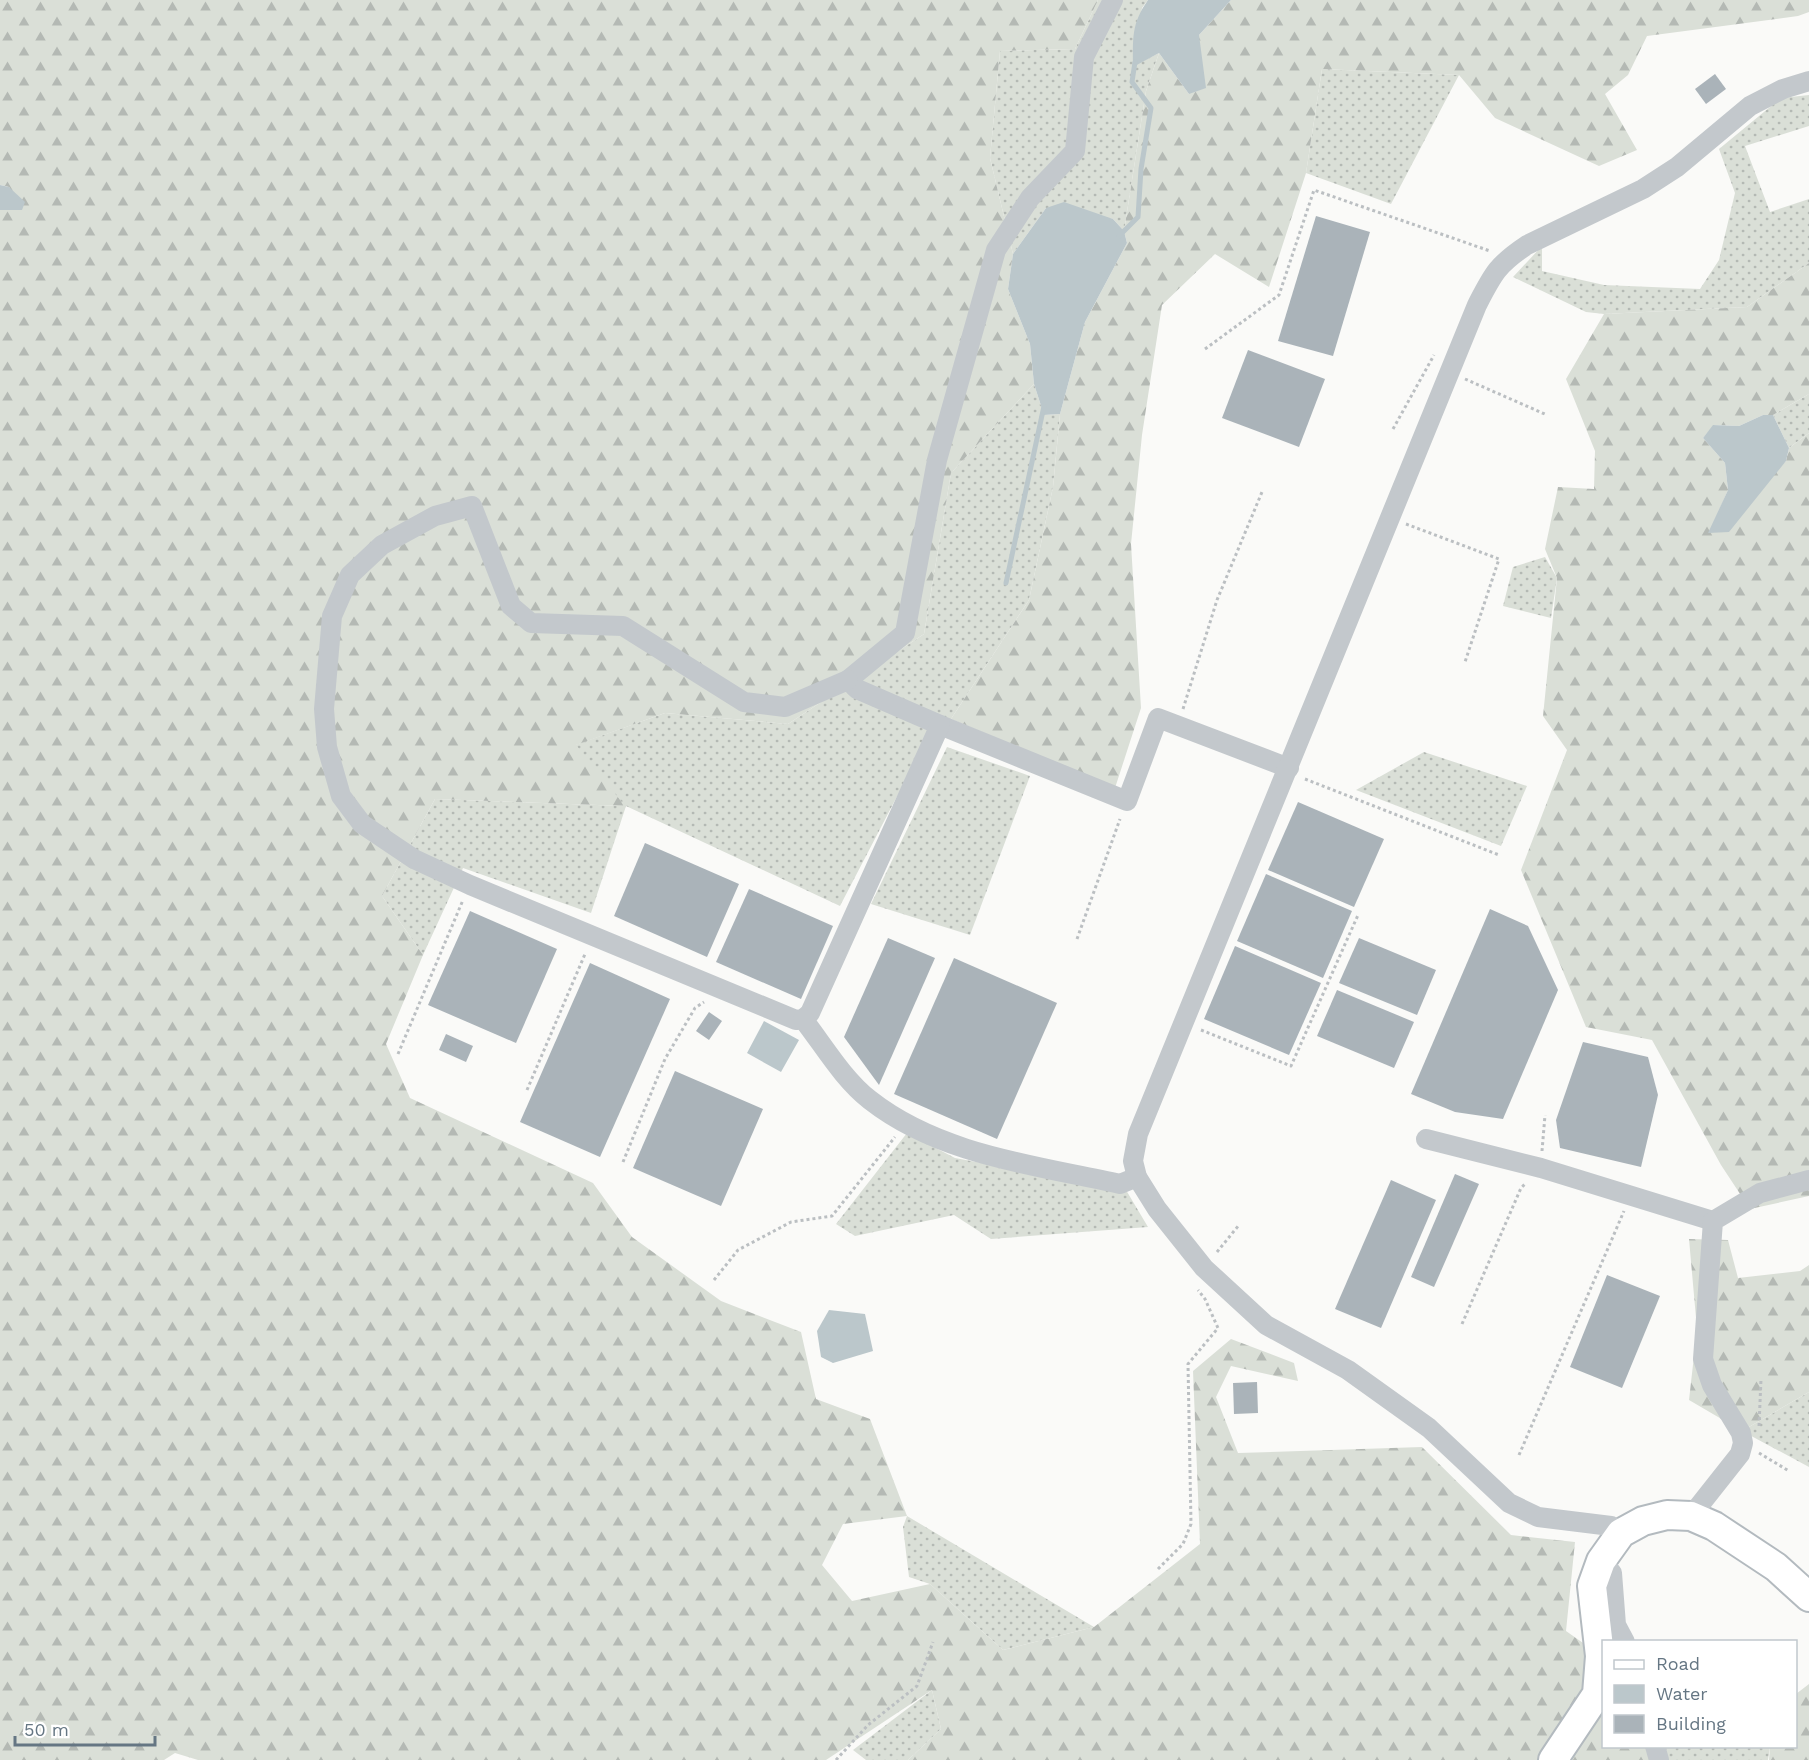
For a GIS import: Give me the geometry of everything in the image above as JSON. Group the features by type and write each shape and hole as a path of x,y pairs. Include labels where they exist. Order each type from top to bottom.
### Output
{"street":[{"path":"940,725 810,1013 803,1019 796,1020 470,885 414,859 362,824 341,796 327,747 324,709 332,616 350,575 382,545 435,516 472,506 511,606 531,623 623,626 744,702 785,707 848,680 905,633 937,460 996,250 1030,198 1075,151 1084,57 1113,0"},
{"path":"1622,1533 1611,1526 1538,1516 1509,1503 1429,1428 1348,1370 1266,1325 1198,1275 1137,1178 1133,1161 1138,1134 1182,1023 1289,768 1481,297 1494,272 1509,257 1527,245 1643,189 1677,167 1750,106 1783,89 1809,81"},
{"path":"848,680 857,688 940,725 1127,801 1158,718 1289,768"},
{"path":"803,1019 854,1086 869,1100 903,1122 966,1150 1120,1184 1137,1178"},
{"path":"1426,1139 1541,1168 1713,1221 1760,1193 1809,1180"},
{"path":"1691,1516 1740,1454 1743,1443 1742,1433 1712,1385 1703,1359 1713,1221"},
{"path":"1553,1760 1597,1694 1600,1656 1592,1587 1601,1561 1622,1533 1643,1521 1667,1515 1691,1516 1714,1526 1776,1567 1809,1597"},
{"path":"1601,1561 1612,1573 1616,1625 1624,1640"}],"path":[{"path":"1204,349 1279,295 1314,190 1509,257"},
{"path":"1450,372 1547,415"},
{"path":"1178,725 1216,600 1262,492"},
{"path":"1390,518 1499,559 1465,662"},
{"path":"1289,768 1299,777 1499,855"},
{"path":"1077,939 1127,801"},
{"path":"398,1054 470,885"},
{"path":"1182,1023 1291,1066 1358,915"},
{"path":"527,1090 593,936"},
{"path":"624,1162 665,1059 695,1008 722,988"},
{"path":"1462,1324 1521,1188 1541,1168 1545,1115"},
{"path":"714,1280 738,1250 791,1222 832,1216 892,1142 903,1122"},
{"path":"1519,1455 1631,1195"},
{"path":"1158,1569 1183,1544 1191,1524 1188,1364 1218,1328 1205,1299 1198,1275 1239,1225"},
{"path":"1759,1431 1761,1379"},
{"path":"1743,1443 1789,1471"},
{"path":"836,1760 868,1725 917,1686 933,1642"}],"green space":[{"path":"0,0 1098,0 1075,49 1000,51 990,158 1013,254 1008,289 1030,344 1034,384 951,473 924,634 788,724 665,713 576,745 625,806 435,799 382,896 423,955 386,1044 410,1098 593,1183 632,1237 721,1301 801,1332 816,1399 870,1419 907,1516 843,1524 822,1565 852,1601 930,1584 1003,1650 1094,1627 1200,1544 1193,1371 1231,1339 1294,1363 1298,1381 1231,1366 1216,1397 1238,1453 1422,1447 1511,1535 1575,1542 1566,1631 1602,1656 1602,1748 1658,1748 1663,1760 908,1760 941,1729 932,1690 826,1760 198,1760 175,1753 164,1760 0,1760 0,210 22,210 9,187 0,185"},
{"path":"1098,0 1148,0 1142,8 1133,66 1159,53 1146,91 1124,231 1113,219 1046,208 1013,254 990,158 1000,51 1075,49"},
{"path":"1231,0 1809,0 1809,12 1798,16 1647,36 1628,75 1605,94 1637,150 1599,166 1495,118 1459,75 1322,69 1306,173 1269,287 1215,254 1162,305 1142,435 1131,544 1141,708 1115,788 951,719 1029,600 1053,487 1060,414 1085,322 1127,243 1124,231 1146,91 1159,53 1189,94 1199,35"},
{"path":"1322,69 1459,75 1391,204 1306,173"},
{"path":"1809,95 1809,126 1745,146 1770,212 1809,199 1809,263 1747,307 1604,314 1586,312 1513,277 1542,246 1542,271 1604,285 1700,289 1719,260 1735,193 1719,149 1781,98"},
{"path":"1809,263 1809,394 1773,415 1763,415 1739,426 1714,425 1703,438 1725,463 1728,490 1709,533 1786,461 1789,448 1809,433 1809,1196 1750,1209 1721,1165 1652,1040 1586,1027 1521,870 1567,750 1543,716 1557,578 1545,549 1558,487 1594,489 1595,451 1566,379 1604,314 1747,307"},
{"path":"1034,384 1044,415 1060,414 1053,487 1029,600 951,719 931,731 840,906 626,806 591,913 463,868 423,955 382,896 435,799 624,806 575,745 665,713 788,724 924,634 951,473"},
{"path":"1809,394 1809,433 1789,448 1773,415"},
{"path":"1545,557 1557,578 1551,618 1503,606 1513,567"},
{"path":"947,747 1030,776 970,935 871,904"},
{"path":"1424,752 1527,786 1501,846 1356,790"},
{"path":"907,1133 955,1158 1126,1190 1148,1227 991,1239 954,1215 855,1236 836,1224"},
{"path":"1689,1239 1728,1240 1738,1278 1800,1271 1809,1265 1809,1392 1742,1431 1689,1400 1697,1329"},
{"path":"1809,1392 1809,1467 1742,1431"},
{"path":"907,1516 1094,1627 1003,1650 930,1584 909,1577 903,1527"},
{"path":"1809,1684 1809,1760 1769,1760 1770,1748 1797,1748 1797,1693"},
{"path":"932,1690 941,1729 908,1760 866,1760 853,1750"},
{"path":"1658,1748 1770,1748 1768,1760 1663,1760"}],"water":[{"path":"1148,0 1231,0 1199,35 1206,88 1189,94 1159,53 1133,67 1133,40 1136,24"},
{"path":"0,185 9,187 25,202 22,210 0,210"},
{"path":"1064,202 1113,219 1124,231 1127,243 1085,322 1060,414 1044,415 1034,384 1030,344 1008,289 1013,254 1046,208"},
{"path":"1763,415 1773,415 1789,448 1786,461 1729,532 1708,533 1728,490 1725,463 1703,438 1713,425 1739,426"},
{"path":"764,1021 799,1040 781,1072 747,1053"},
{"path":"829,1310 865,1314 873,1351 833,1363 821,1357 817,1331"}],"building":[{"path":"1715,74 1726,89 1706,104 1695,89"},
{"path":"1316,216 1370,232 1333,356 1278,341"},
{"path":"1248,350 1325,379 1299,447 1222,418"},
{"path":"1298,802 1384,839 1354,907 1268,870"},
{"path":"645,843 739,884 707,957 614,916"},
{"path":"1266,874 1352,911 1323,978 1237,941"},
{"path":"749,889 833,926 801,999 716,962"},
{"path":"1490,909 1528,926 1558,990 1503,1119 1455,1112 1411,1094"},
{"path":"470,911 557,949 516,1043 428,1005"},
{"path":"888,938 935,958 879,1085 844,1037"},
{"path":"1359,938 1436,970 1417,1015 1339,983"},
{"path":"1235,946 1321,983 1289,1055 1204,1019"},
{"path":"954,958 1057,1003 997,1139 894,1094"},
{"path":"590,963 670,999 600,1157 520,1122"},
{"path":"1337,990 1414,1022 1394,1068 1317,1036"},
{"path":"709,1012 722,1021 709,1040 696,1031"},
{"path":"446,1034 473,1046 466,1062 439,1050"},
{"path":"1583,1042 1648,1057 1658,1095 1641,1167 1560,1148 1556,1120"},
{"path":"675,1071 763,1109 721,1206 633,1168"},
{"path":"1455,1174 1479,1184 1434,1287 1411,1277"},
{"path":"1391,1180 1436,1200 1381,1328 1335,1309"},
{"path":"1607,1275 1660,1296 1622,1388 1570,1367"},
{"path":"1257,1382 1258,1413 1234,1414 1233,1383"}],"waterway":[{"path":"1119,236 1138,217 1141,169 1151,108 1132,82 1135,62"},
{"path":"1006,583 1044,406"}]}
